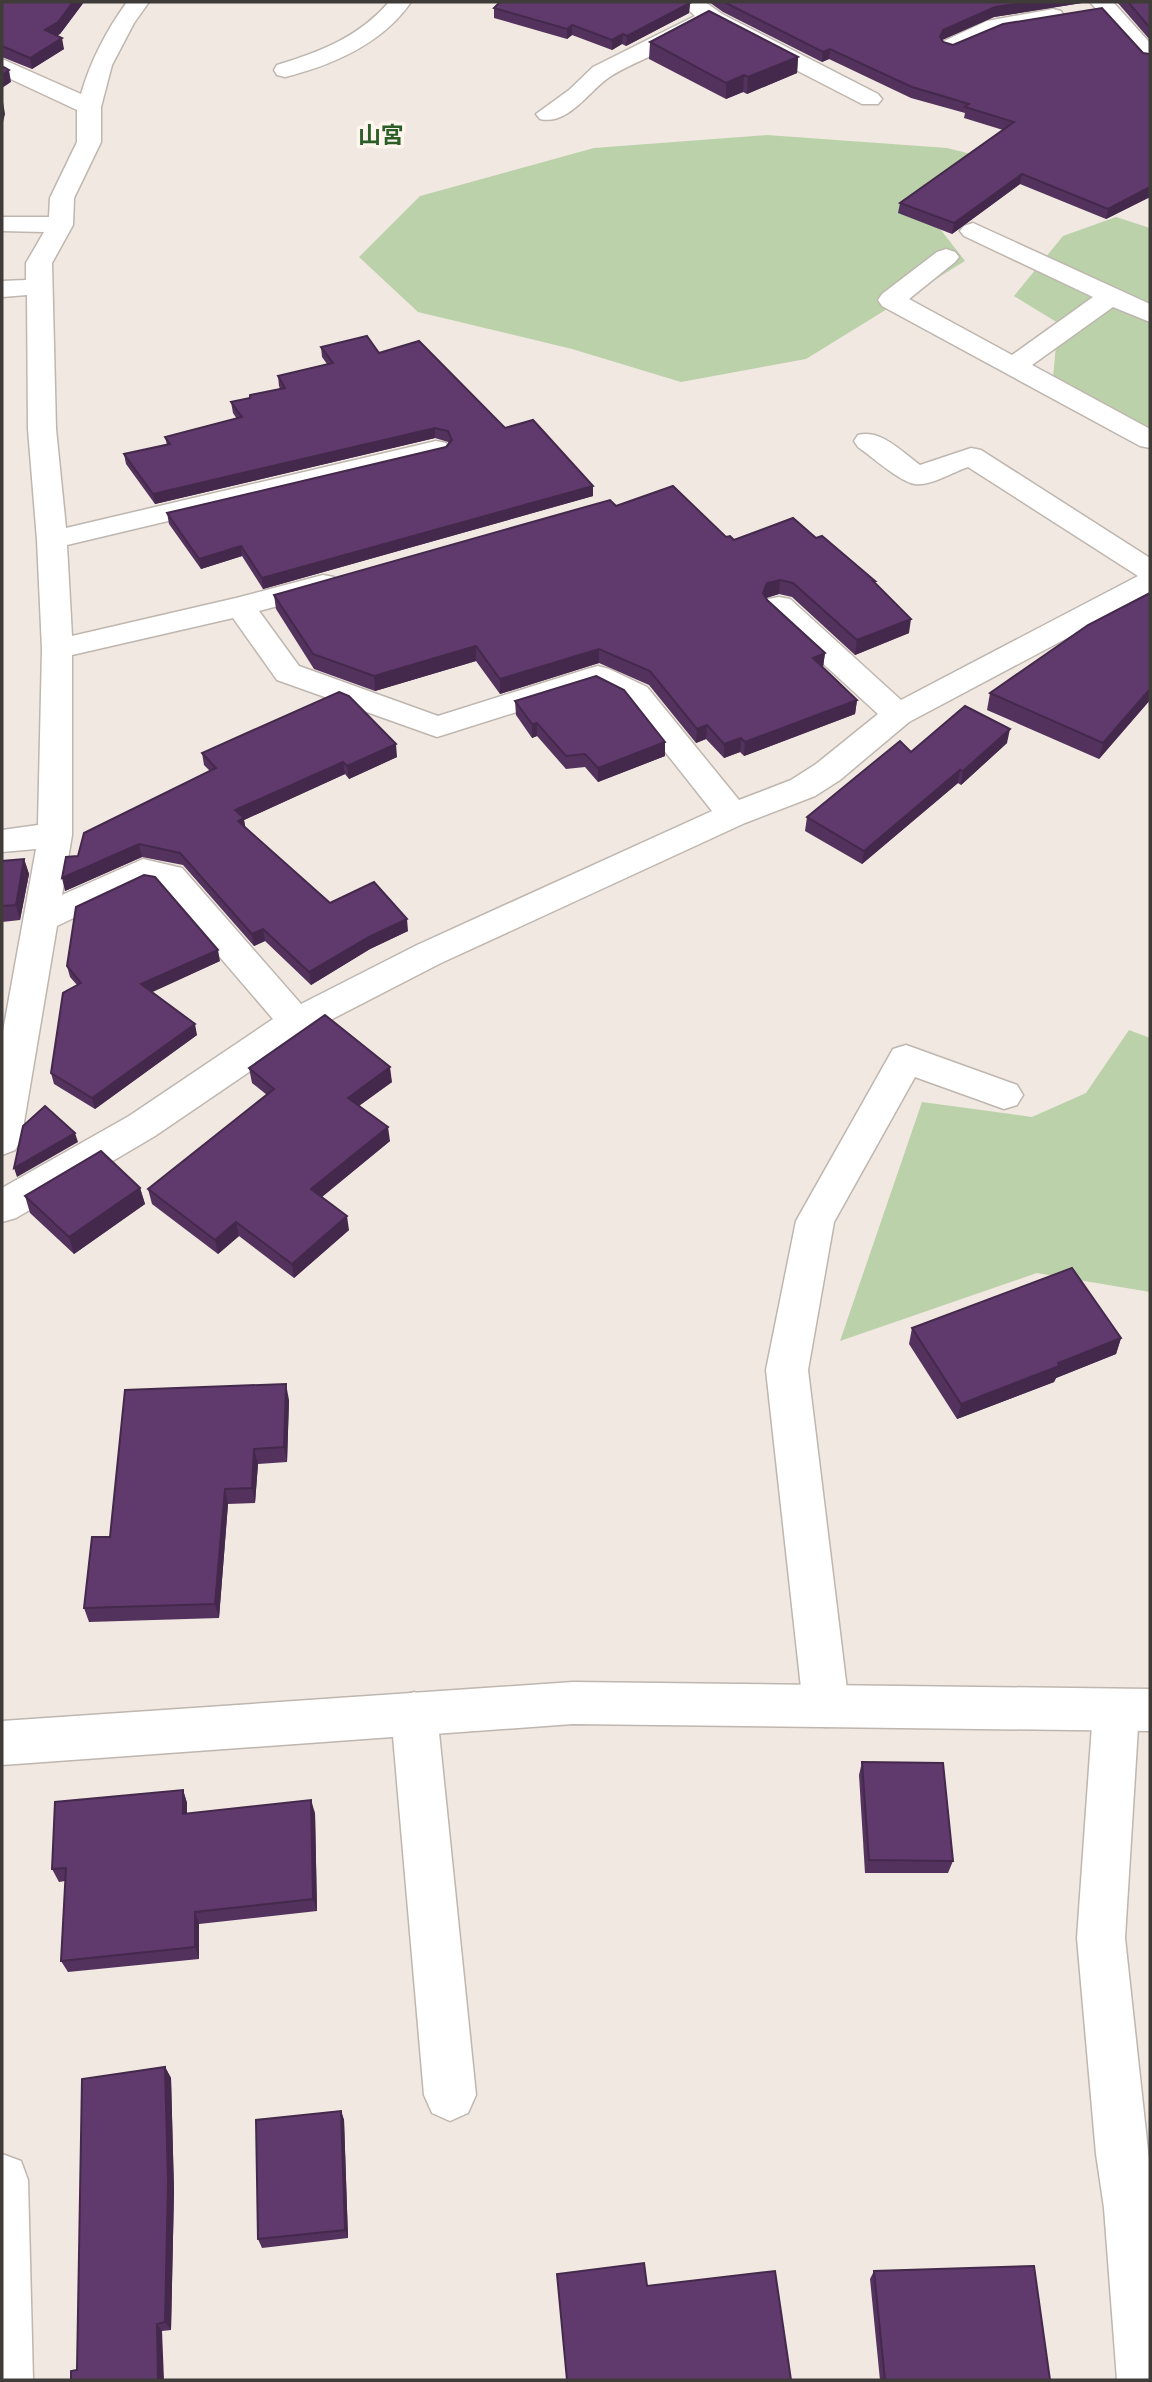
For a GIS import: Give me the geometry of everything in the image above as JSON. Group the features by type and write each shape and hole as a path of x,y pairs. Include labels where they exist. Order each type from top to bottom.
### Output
{"street":[{"path":"2,1140 55,835 57,649 52,540 42,429 39,263 61,225 62,198 89,142 89,107 101,65 123,23 138,2"},
{"path":"285,69 334,55 385,20 400,2"},
{"path":"548,114 577,95 601,72 700,9 870,99"},
{"path":"952,46 995,26 1090,9 1150,56"},
{"path":"2,66 89,107"},
{"path":"2,225 61,225"},
{"path":"973,231 1150,314"},
{"path":"946,257 891,300 1150,440"},
{"path":"2,289 39,287"},
{"path":"1014,366 1111,296"},
{"path":"868,440 916,476 971,456 1150,571"},
{"path":"52,540 436,449"},
{"path":"57,649 240,607 344,578"},
{"path":"2,1207 142,1126 296,1022 429,954 733,815 803,788 828,772 898,715 1150,582"},
{"path":"240,607 288,673 437,727 598,676 636,694 733,815"},
{"path":"779,607 898,715"},
{"path":"2,841 55,835"},
{"path":"41,919 143,871 170,876 296,1022"},
{"path":"826,1706 788,1370 815,1221 906,1059 1004,1095"},
{"path":"2,1743 573,1703 1133,1710 1101,1938 1134,2157 1130,2208 1144,2380"},
{"path":"414,1713 450,2095"},
{"path":"2,2180 6,2380"}],"green space":[{"path":"767,135 947,148 1027,168 924,208 965,261 806,359 681,382 572,349 418,312 359,257 420,196 594,148"},
{"path":"1116,217 1150,228 1150,430 1053,378 1058,323 1014,296 1063,236"},
{"path":"1129,1030 1150,1038 1150,1292 1037,1273 840,1341 922,1102 1032,1117 1086,1093"}],"building":[{"path":"2,2 73,2 58,22 45,30 62,38 30,58 2,46"},
{"path":"500,2 690,3 627,36 623,34 612,40 572,25 567,29 494,8"},
{"path":"724,2 1027,2 995,7 943,30 940,37 943,42 953,45 1003,24 1102,8 1143,53 1150,54 1150,187 1108,209 1022,174 954,223 900,203 1014,122 965,107 969,104 912,87 830,49 823,52"},
{"path":"1128,2 1150,2 1150,28"},
{"path":"709,11 798,57 726,83 650,42"},
{"path":"2,66 9,70 2,75"},
{"path":"367,336 379,353 419,341 505,428 533,420 593,486 262,578 241,546 199,559 167,513 446,447 452,440 448,431 435,428 153,494 124,454 170,444 165,437 242,417 231,402 285,388 278,376 333,363 321,347"},
{"path":"673,486 726,537 730,536 734,540 793,518 816,538 822,536 875,581 911,619 857,640 793,583 780,580 767,583 763,593 767,600 825,653 813,658 857,700 745,742 741,738 724,744 707,725 697,729 650,671 599,649 500,679 476,646 374,676 313,654 274,595 610,500 616,506"},
{"path":"1150,593 1150,689 1103,743 990,693 1088,625"},
{"path":"596,676 624,690 665,742 598,768 585,754 566,756 537,723 532,724 515,701"},
{"path":"339,692 349,696 396,744 347,766 343,762 235,810 244,818 238,821 330,903 374,882 407,919 369,937 309,972 263,929 252,934 180,853 139,844 62,878 66,857 78,856 84,833 216,768 202,753"},
{"path":"965,706 1010,729 864,851 807,817 900,741 911,752"},
{"path":"24,859 16,905 2,906 2,861"},
{"path":"144,875 155,877 218,950 141,984 195,1024 92,1098 51,1073 63,993 81,983 67,966 76,907"},
{"path":"325,1015 390,1067 348,1098 388,1127 311,1189 347,1216 292,1264 236,1222 215,1240 148,1189 274,1089 249,1068"},
{"path":"45,1106 75,1133 14,1168 23,1126"},
{"path":"101,1151 140,1188 69,1237 25,1196"},
{"path":"1072,1268 1121,1338 1058,1363 1059,1366 961,1404 912,1328"},
{"path":"286,1384 284,1447 254,1449 252,1488 225,1489 215,1604 84,1608 92,1537 110,1537 125,1390"},
{"path":"862,1762 943,1763 953,1861 869,1860"},
{"path":"183,1790 183,1814 311,1800 313,1899 195,1912 195,1947 61,1961 66,1868 52,1869 55,1802"},
{"path":"165,2067 168,2182 165,2322 157,2324 158,2380 71,2380 71,2371 77,2370 82,2079"},
{"path":"341,2111 345,2230 258,2239 256,2120"},
{"path":"644,2263 647,2286 775,2271 791,2380 567,2380 557,2274"},
{"path":"1034,2266 1050,2380 885,2380 874,2271"}],"district":[{"name":"山宮","path":"381,135"}]}
